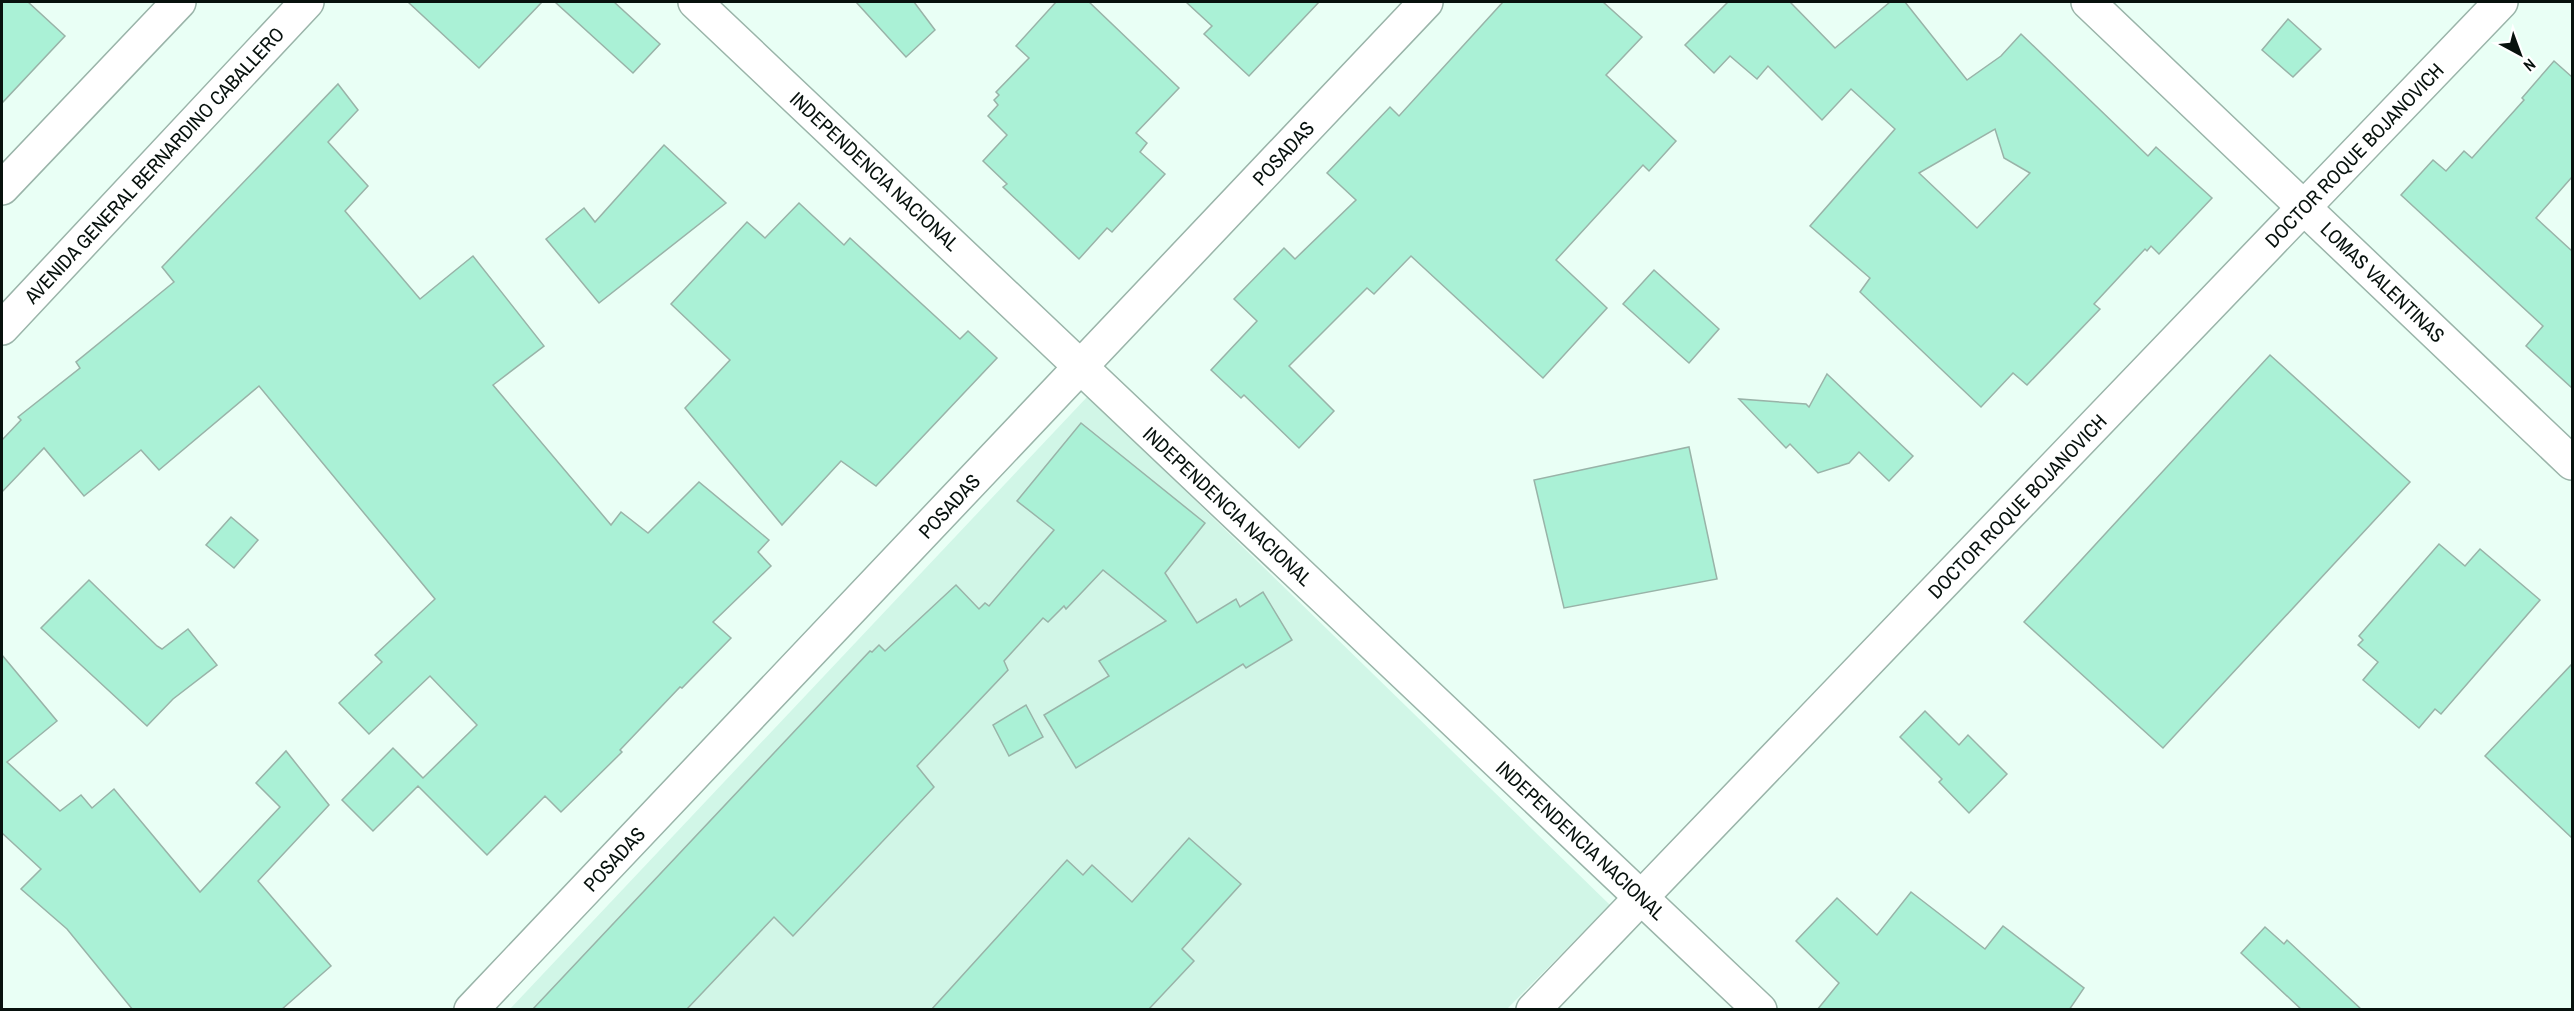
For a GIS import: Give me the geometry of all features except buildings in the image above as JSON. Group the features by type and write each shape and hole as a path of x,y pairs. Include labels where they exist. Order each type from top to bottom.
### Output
{"main road":[{"path":"2,188 179,2"},
{"name":"AVENIDA GENERAL BERNARDINO CABALLERO","path":"2,328 307,2"},
{"name":"INDEPENDENCIA NACIONAL","path":"695,2 1760,1010"},
{"name":"POSADAS","path":"471,1010 1426,2"},
{"name":"LOMAS VALENTINAS","path":"2088,2 2572,463"},
{"name":"DOCTOR ROQUE BOJANOVICH","path":"1533,1010 2500,2"}],"shaded area":[{"path":"1088,396 1610,905 1507,1009 509,1010"}]}
